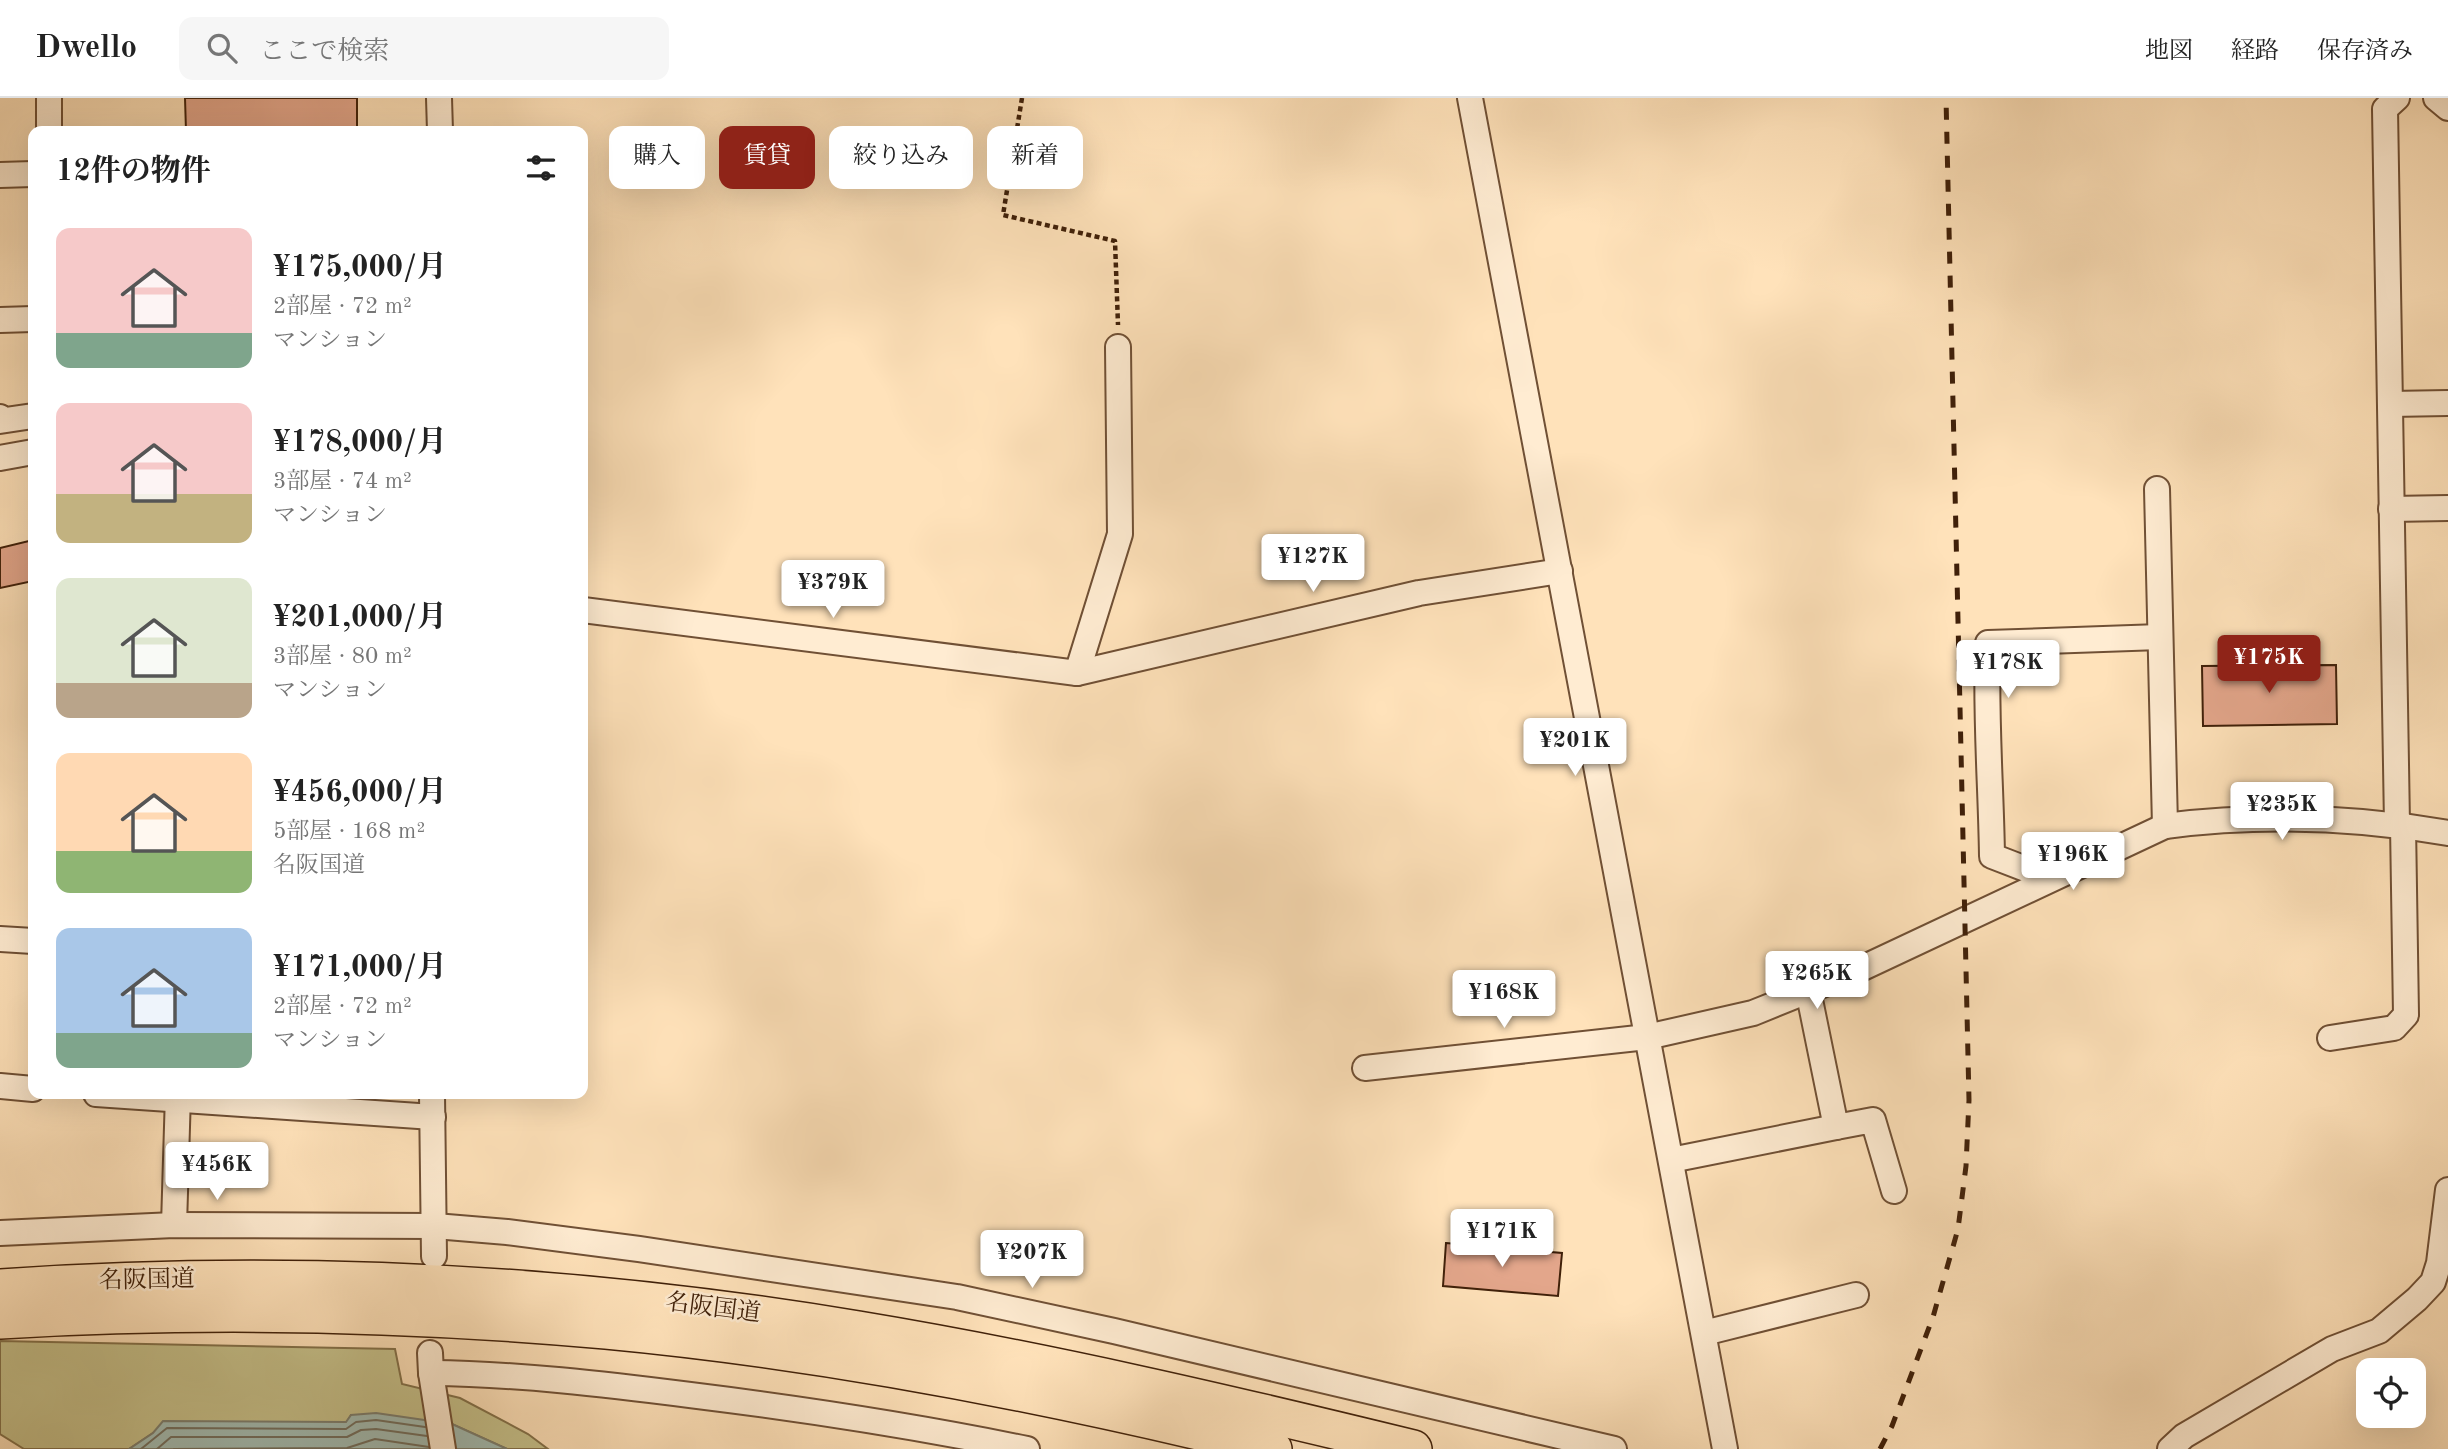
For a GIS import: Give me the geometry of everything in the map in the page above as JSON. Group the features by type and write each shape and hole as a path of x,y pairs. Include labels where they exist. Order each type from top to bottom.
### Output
{"highway":[{"name":"名阪国道","path":"0,1288 153,1280 265,1279 494,1288 613,1297 818,1324 987,1353 1129,1382 1413,1449"},
{"name":"名阪国道","path":"0,1320 268,1313 409,1317 607,1330 721,1343 977,1385 1273,1449"}],"street":[{"path":"49,98 49,126"},
{"path":"439,98 440,126"},
{"path":"1470,98 1725,1449"},
{"path":"2330,1038 2394,1028 2406,1015 2391,509 2385,109 2397,98"},
{"path":"2436,98 2448,108"},
{"path":"0,175 28,174"},
{"path":"0,320 28,318"},
{"path":"1077,673 1120,534 1118,348"},
{"path":"2390,404 2448,403"},
{"path":"0,417 0,421 28,417"},
{"path":"0,458 28,453"},
{"path":"2157,489 2165,826"},
{"path":"2391,509 2448,508"},
{"path":"588,611 1077,673 1419,593 1560,571"},
{"path":"2049,878 1992,856 1991,771 1985,711 1987,643 2160,637"},
{"path":"1365,1068 1647,1037 1753,1013 1852,973 2049,878 2165,826 2216,819 2264,818 2400,825 2448,833"},
{"path":"0,939 28,941"},
{"path":"1808,990 1836,1127"},
{"path":"0,1086 28,1089"},
{"path":"174,1225 178,1099"},
{"path":"242,1099 433,1105 434,1256"},
{"path":"1671,1160 1873,1120 1894,1191"},
{"path":"2170,1449 2184,1436 2305,1364 2332,1349 2379,1331 2417,1299 2433,1282 2439,1263 2448,1190"},
{"path":"0,1233 174,1225 435,1226 507,1232 652,1251 957,1297 1114,1331 1614,1449"},
{"path":"1704,1333 1856,1296"},
{"path":"443,1449 432,1371 569,1381 805,1409 1027,1449"}],"path":[{"path":"1022,98 1003,215 1115,240 1118,348"}],"shaded area":[{"path":"0,1341 395,1349 402,1384 460,1398 528,1434 548,1449 507,1449 452,1424 351,1415 347,1422 253,1422 153,1433 129,1449 24,1449 0,1434"}],"water":[{"path":"376,1413 452,1424 507,1449 129,1449 153,1433 163,1421 346,1422 351,1415"}],"building":[{"path":"185,98 357,98 357,126 186,126"},
{"path":"28,541 28,582 0,588 0,548"},
{"path":"2336,665 2337,724 2203,726 2202,666"},
{"path":"1446,1243 1562,1253 1558,1296 1443,1286"}],"railway":[{"path":"1880,1449 1892,1426 1933,1317 1958,1229 1966,1166 1969,1100 1946,98"}]}
